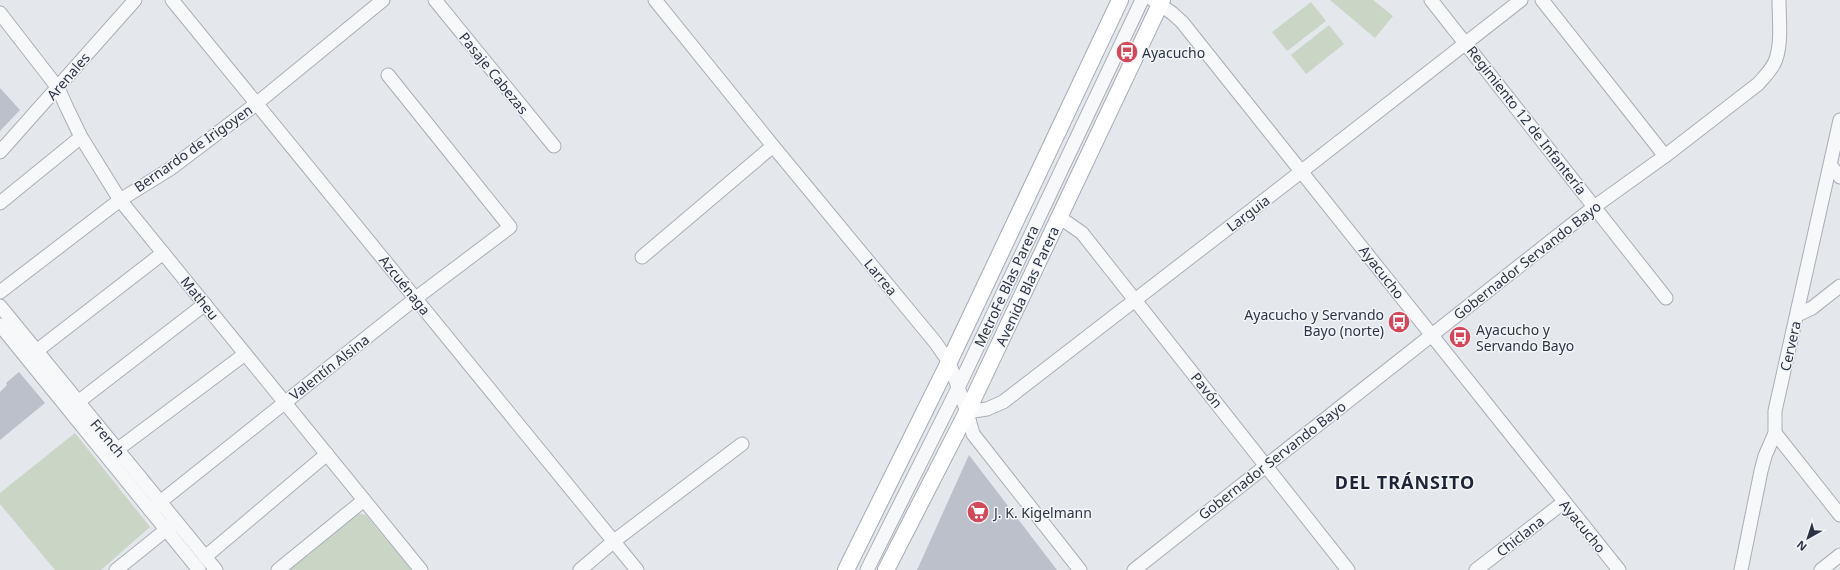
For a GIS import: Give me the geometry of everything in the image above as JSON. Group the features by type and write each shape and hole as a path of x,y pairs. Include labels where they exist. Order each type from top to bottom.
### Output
{"main road":[{"path":"846,570 948,362 1120,0"},
{"name":"Avenida Blas Parera","path":"886,570 967,412 1060,217 1158,2"}],"street":[{"name":"Arenales","path":"0,152 135,0"},
{"name":"Azcuénaga","path":"172,0 638,570"},
{"name":"Bernardo de Irigoyen","path":"0,292 120,200 170,169 256,104 383,0"},
{"name":"Pasaje Cabezas","path":"435,0 554,146"},
{"name":"Larrea","path":"655,0 935,342 948,362 974,434 1080,570"},
{"name":"MetroFe Blas Parera","path":"867,570 958,388 1142,0"},
{"name":"Regimiento 12 de Infantería","path":"1432,0 1666,298"},
{"name":"Larguia","path":"967,412 987,409 1003,402 1521,0"},
{"path":"1542,0 1665,156"},
{"name":"Gobernador Servando Bayo","path":"1134,570 1431,334 1594,207 1665,156 1758,84 1769,72 1776,60 1779,42 1779,0"},
{"name":"Ayacucho","path":"1158,2 1182,22 1619,570"},
{"name":"Matheu","path":"0,13 58,88 81,137 120,200 422,570"},
{"name":"Valentín Alsina","path":"155,506 416,298 510,228 388,75"},
{"name":"Cervera","path":"1741,570 1761,471 1765,456 1775,433 1775,411 1831,166 1840,120"},
{"path":"0,203 81,137"},
{"path":"642,258 773,146"},
{"path":"1831,166 1840,177"},
{"name":"Pavón","path":"1060,217 1082,233 1267,465 1348,570"},
{"path":"32,355 163,253"},
{"path":"1797,315 1812,308 1840,286"},
{"path":"78,402 205,304"},
{"name":"French","path":"0,306 32,355 155,506 176,522 216,570"},
{"name":"French","path":"0,324 78,402 118,450 155,506 166,530 198,570"},
{"path":"118,450 245,354"},
{"path":"1775,433 1840,515"},
{"path":"580,570 614,541 742,444"},
{"path":"205,557 327,454"},
{"path":"278,570 364,500"},
{"name":"Chiclana","path":"1476,570 1564,502"},
{"path":"116,570 176,522"},
{"path":"1821,570 1840,555"}],"green space":[{"path":"1330,0 1373,0 1393,16 1375,38"},
{"path":"1311,2 1326,21 1287,51 1272,32"},
{"path":"1329,25 1344,44 1306,74 1291,55"},
{"path":"75,433 150,527 101,570 55,570 0,504 0,493"},
{"path":"357,513 366,515 412,570 283,570"}],"building":[{"path":"0,88 20,110 0,131"},
{"path":"19,372 45,403 0,440 0,392 7,385 6,383"},
{"name":"J. K. Kigelmann","path":"969,455 1057,570 917,570"}],"place":[{"name":"Ayacucho","path":"1127,52"},
{"name":"Ayacucho y Servando Bayo (norte)","path":"1399,322"},
{"name":"Ayacucho y Servando Bayo","path":"1460,337"},
{"name":"J. K. Kigelmann","path":"978,512"}],"district":[{"name":"DEL TRÁNSITO","path":"1405,482"}]}
